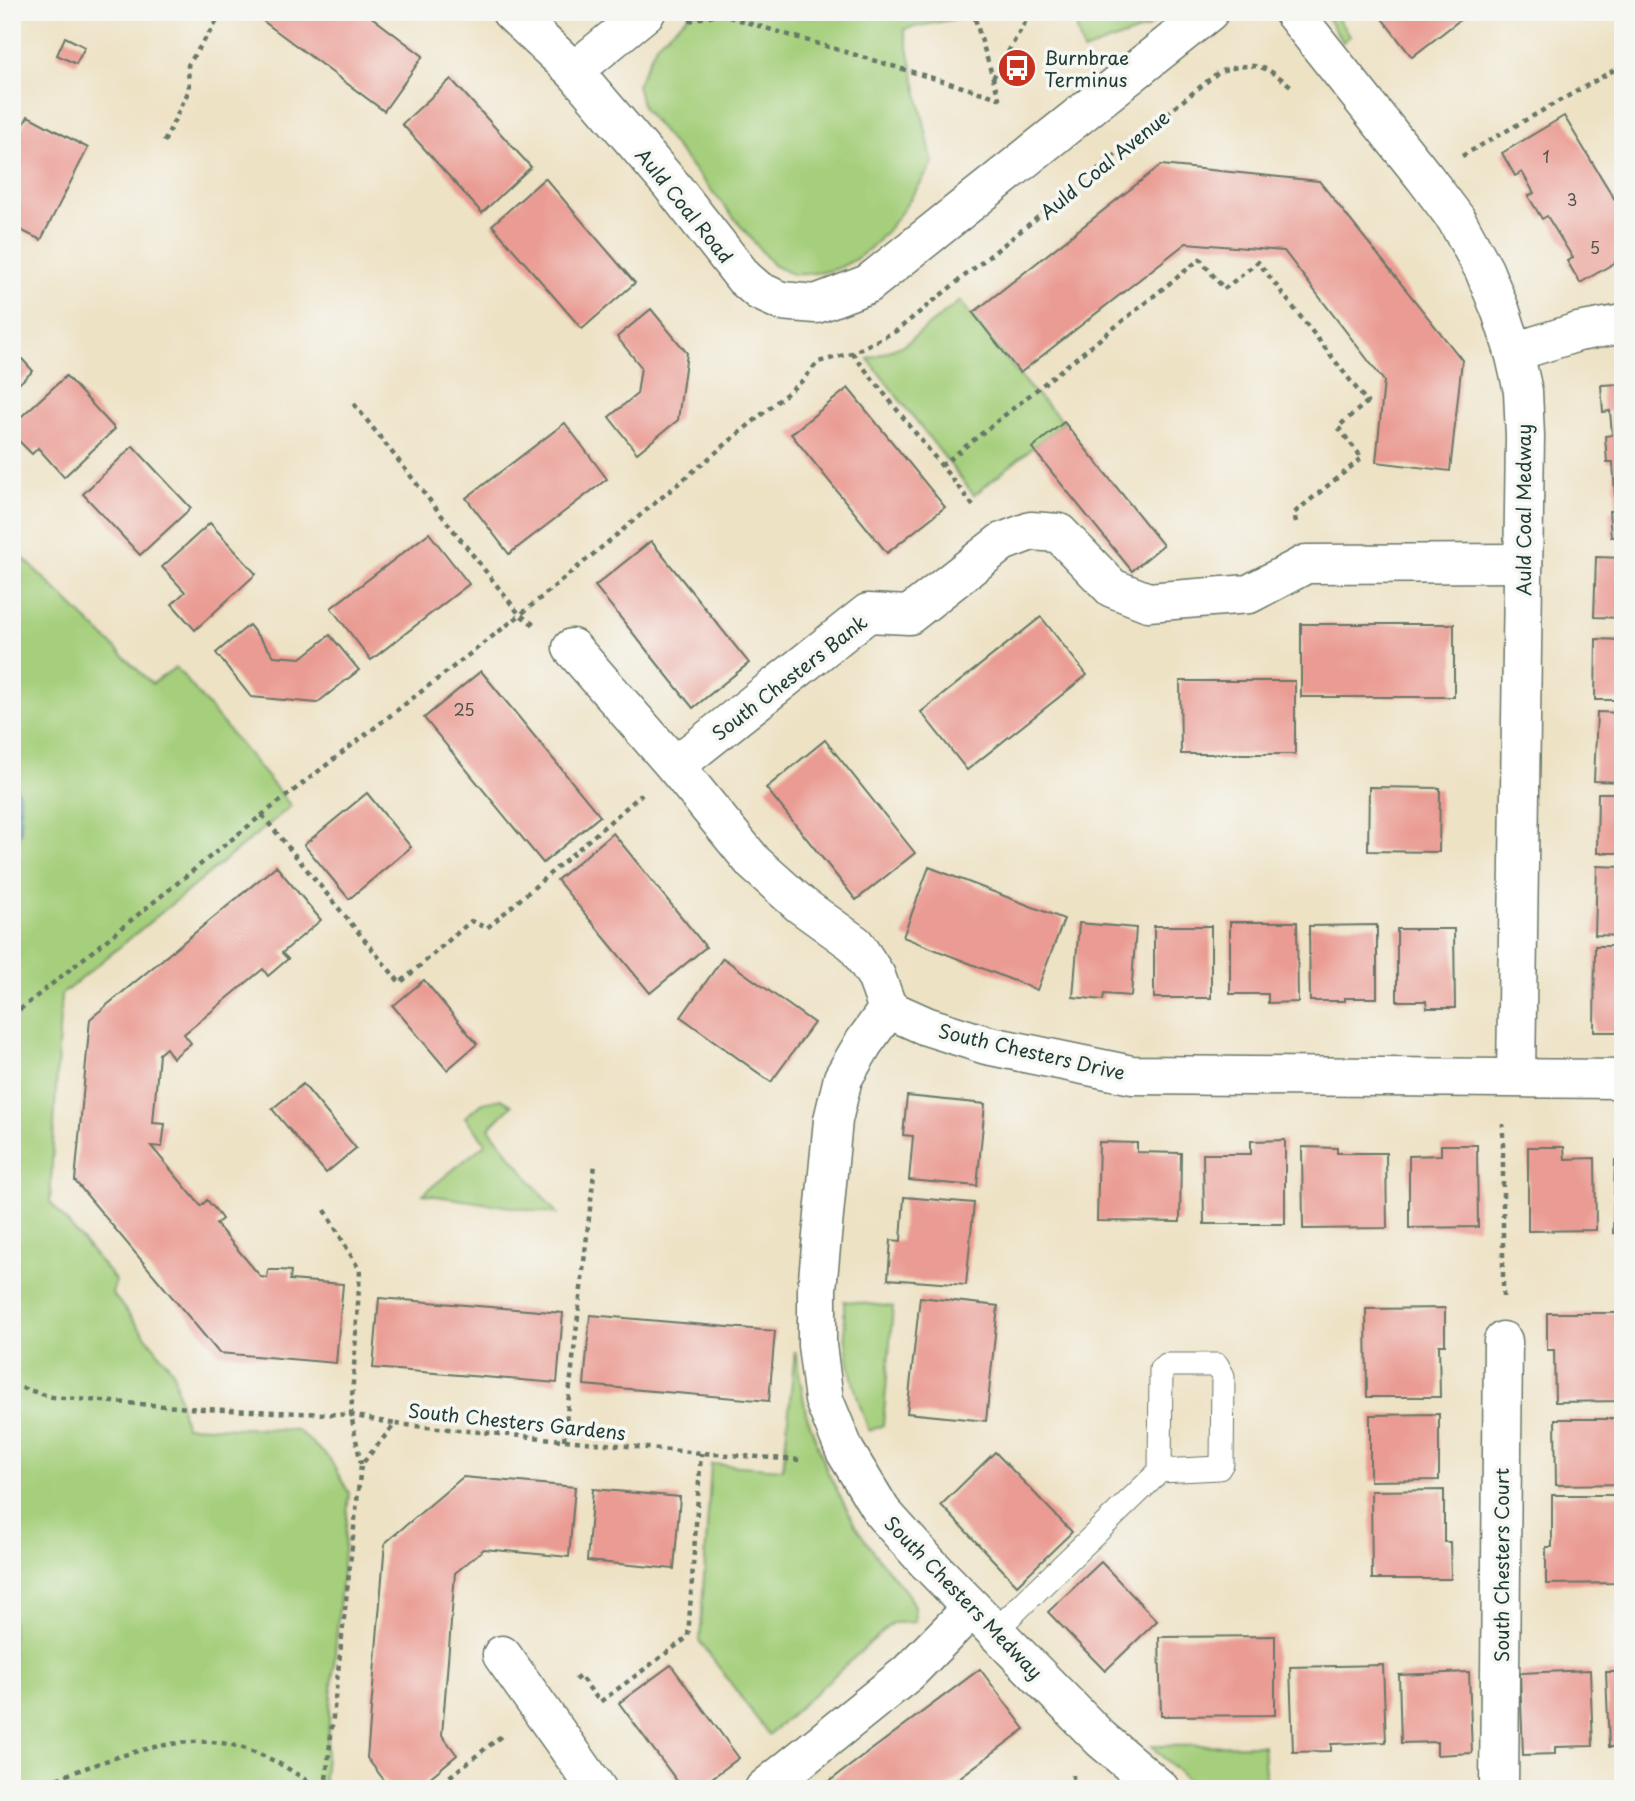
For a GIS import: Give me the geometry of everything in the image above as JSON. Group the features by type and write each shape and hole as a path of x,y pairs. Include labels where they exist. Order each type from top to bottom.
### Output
{"street":[{"name":"Auld Coal Road","path":"510,12 574,72 672,186 744,278 759,291 781,301 816,304 868,284 1209,12"},
{"path":"574,72 646,12"},
{"name":"Auld Coal Medway","path":"1293,12 1456,219 1484,270 1501,312 1523,391 1523,563 1510,1077"},
{"path":"1514,352 1578,332 1623,324"},
{"name":"South Chesters Bank","path":"675,766 868,613 909,615 1002,541 1031,531 1059,533 1112,588 1147,602 1249,594 1306,564 1523,563"},
{"path":"572,648 675,766 754,863 801,905 855,944 876,976 888,1009"},
{"name":"South Chesters Drive","path":"888,1009 926,1026 986,1045 1132,1075 1623,1079"},
{"name":"South Chesters Medway","path":"888,1009 863,1044 843,1079 833,1120 817,1289 817,1345 824,1400 845,1451 882,1512 927,1562 1101,1739 1160,1789"},
{"name":"South Chesters Court","path":"1499,1789 1503,1341"},
{"path":"764,1789 908,1673 984,1619"},
{"path":"502,1655 597,1789"}],"lane":[{"path":"984,1619 1160,1471 1219,1468 1222,1463 1223,1376 1217,1365 1166,1365 1161,1369 1160,1471"}],"path":[{"path":"163,142 189,90 188,65 223,12"},
{"path":"719,14 999,98 973,12"},
{"path":"993,79 1031,12"},
{"name":"Auld Coal Avenue","path":"520,615 802,382 818,362 852,354 895,331 1220,71 1250,63 1275,73 1298,92 1334,64"},
{"path":"1425,178 1623,65"},
{"path":"941,466 1200,259 1224,289 1258,262 1367,402 1338,427 1362,458 1294,513 1306,564"},
{"path":"852,354 1002,541"},
{"path":"354,404 520,615 572,648"},
{"path":"12,1016 262,815 520,615"},
{"path":"262,815 400,983 471,920 487,928 675,766"},
{"path":"1503,1341 1510,1077"},
{"path":"564,1440 595,1164"},
{"path":"325,1210 360,1271 351,1416 361,1465 325,1789"},
{"path":"12,1385 52,1397 202,1409 351,1416 395,1424"},
{"name":"South Chesters Gardens","path":"361,1465 395,1424 701,1453 821,1461 845,1451"},
{"path":"434,1789 580,1676 600,1702 688,1637 701,1453"},
{"path":"29,1789 150,1748 206,1741 242,1747 284,1765 319,1789"}],"green space":[{"path":"693,12 959,12 960,18 904,29 933,164 884,234 853,261 835,269 803,274 793,274 773,265 643,108 637,85 657,43"},
{"path":"1072,12 1167,12 1147,28 1083,51"},
{"path":"1326,12 1333,12 1350,36 1343,42 1328,19"},
{"path":"960,301 1028,386 1064,422 974,495 868,359 904,345"},
{"path":"12,547 152,684 176,667 291,806 61,995 50,1202 116,1281 112,1293 173,1371 185,1426 297,1430 329,1458 349,1493 323,1789 12,1789"},
{"path":"501,1099 512,1105 489,1128 557,1214 423,1194 486,1143 465,1117 483,1103"},
{"path":"844,1301 893,1307 883,1425 869,1431 857,1398 850,1367 845,1336"},
{"path":"795,1351 806,1413 828,1473 855,1525 907,1593 914,1606 915,1622 892,1623 769,1735 700,1642 711,1464 783,1469"},
{"path":"1263,1745 1266,1789 1210,1789 1185,1778 1151,1746"}],"water":[{"path":"12,772 19,795 21,830 12,851"}],"building":[{"path":"251,12 365,12 423,56 384,111"},
{"path":"1377,12 1470,12 1412,57"},
{"path":"65,37 85,47 76,64 57,55"},
{"path":"451,79 531,167 482,213 402,124"},
{"path":"28,116 88,148 41,240 12,226 12,147"},
{"path":"1564,116 1623,213 1623,258 1580,283 1567,261 1573,258 1547,216 1542,219 1528,196 1534,193 1522,172 1515,176 1502,153"},
{"path":"1161,165 1319,181 1462,360 1450,471 1376,462 1384,381 1284,251 1186,243 1020,373 973,313"},
{"path":"545,178 635,283 582,329 492,225"},
{"path":"651,309 687,353 678,420 637,453 609,417 637,394 641,367 617,337"},
{"path":"12,348 33,371 12,390"},
{"path":"66,376 115,429 64,477 38,448 32,454 12,434 12,425"},
{"path":"1623,384 1623,537 1611,537 1609,511 1616,511 1613,462 1607,462 1605,436 1612,435 1610,411 1603,412 1601,385"},
{"path":"848,388 945,507 887,553 791,434"},
{"path":"1064,422 1163,545 1132,571 1032,448"},
{"path":"565,423 607,479 509,554 466,498"},
{"path":"133,446 191,508 140,555 83,494"},
{"path":"210,523 256,574 195,630 172,604 185,592 162,567"},
{"path":"429,533 469,584 371,660 331,608"},
{"path":"651,541 749,663 693,708 595,586"},
{"path":"1596,557 1623,558 1623,618 1594,617"},
{"path":"1041,617 1087,675 967,770 921,712"},
{"path":"1301,624 1454,624 1454,697 1301,697"},
{"path":"249,625 274,656 301,658 330,635 359,670 317,703 251,697 216,653"},
{"path":"1596,639 1623,640 1623,700 1595,700"},
{"path":"481,671 600,816 543,863 424,718"},
{"path":"1180,681 1295,681 1295,754 1181,754"},
{"path":"1597,712 1623,713 1623,782 1594,781"},
{"path":"825,740 915,853 856,900 766,788"},
{"path":"1369,787 1440,788 1439,852 1368,851"},
{"path":"367,793 411,847 349,899 304,845"},
{"path":"1598,793 1623,793 1623,853 1597,853"},
{"path":"613,833 706,947 650,993 557,880"},
{"path":"276,866 321,920 282,953 288,959 268,976 263,969 184,1034 191,1043 173,1058 166,1048 159,1054 153,1123 165,1124 162,1147 151,1146 201,1206 207,1200 215,1209 222,1219 216,1224 261,1277 267,1278 268,1270 280,1270 291,1271 290,1280 343,1284 336,1363 219,1353 75,1181 90,1019"},
{"path":"1597,866 1623,867 1623,936 1595,935"},
{"path":"929,867 1064,919 1037,990 903,937"},
{"path":"1230,922 1297,922 1298,1002 1268,1003 1268,994 1230,994"},
{"path":"1079,923 1136,928 1131,996 1104,994 1103,1000 1073,997"},
{"path":"1377,925 1377,998 1310,1001 1309,926"},
{"path":"1154,926 1211,926 1211,998 1154,998"},
{"path":"1397,929 1454,929 1455,1008 1427,1008 1426,1001 1397,1001"},
{"path":"1595,946 1623,946 1623,1032 1594,1032"},
{"path":"723,958 814,1023 771,1082 681,1017"},
{"path":"424,980 477,1044 447,1070 393,1006"},
{"path":"303,1084 356,1148 326,1173 272,1109"},
{"path":"907,1096 985,1104 977,1186 909,1180 913,1136 903,1135"},
{"path":"1285,1140 1285,1224 1204,1224 1203,1154 1251,1154 1251,1141"},
{"path":"1099,1142 1137,1143 1137,1152 1181,1153 1180,1222 1097,1221"},
{"path":"1441,1145 1477,1145 1478,1227 1409,1228 1409,1156 1441,1155"},
{"path":"1302,1147 1337,1148 1337,1153 1386,1153 1387,1228 1303,1229"},
{"path":"1528,1147 1564,1147 1565,1159 1595,1158 1596,1230 1528,1231"},
{"path":"1615,1160 1623,1160 1623,1234 1613,1233"},
{"path":"904,1197 974,1203 966,1285 888,1279 891,1240 901,1241"},
{"path":"920,1297 998,1306 986,1421 907,1413"},
{"path":"379,1298 563,1313 557,1383 373,1368"},
{"path":"1445,1308 1445,1345 1439,1345 1440,1397 1367,1397 1366,1309"},
{"path":"1547,1313 1623,1313 1623,1401 1555,1402 1554,1350 1547,1350"},
{"path":"590,1315 775,1331 769,1401 584,1385"},
{"path":"1439,1414 1439,1480 1370,1481 1370,1415"},
{"path":"1555,1419 1623,1419 1623,1484 1556,1485"},
{"path":"995,1452 1072,1532 1017,1585 941,1505"},
{"path":"463,1477 575,1487 569,1557 484,1549 455,1573 442,1735 457,1755 416,1789 391,1789 367,1758 385,1543"},
{"path":"593,1489 680,1497 674,1569 587,1561"},
{"path":"1444,1490 1444,1542 1450,1542 1451,1579 1372,1579 1371,1491"},
{"path":"1552,1495 1623,1495 1623,1583 1546,1584 1546,1547 1552,1547"},
{"path":"1101,1562 1157,1621 1105,1671 1048,1612"},
{"path":"1275,1636 1275,1715 1161,1716 1159,1637"},
{"path":"671,1665 739,1758 697,1789 683,1789 619,1703"},
{"path":"1383,1665 1386,1742 1331,1744 1331,1751 1293,1752 1290,1667"},
{"path":"980,1669 1025,1729 944,1789 819,1789"},
{"path":"1590,1670 1593,1746 1555,1747 1555,1754 1523,1755 1520,1673"},
{"path":"1469,1672 1472,1753 1437,1755 1437,1742 1401,1743 1399,1675"},
{"path":"1606,1672 1623,1672 1623,1747 1609,1747"}],"place":[{"name":"Burnbrae Terminus","path":"1017,68"}]}
